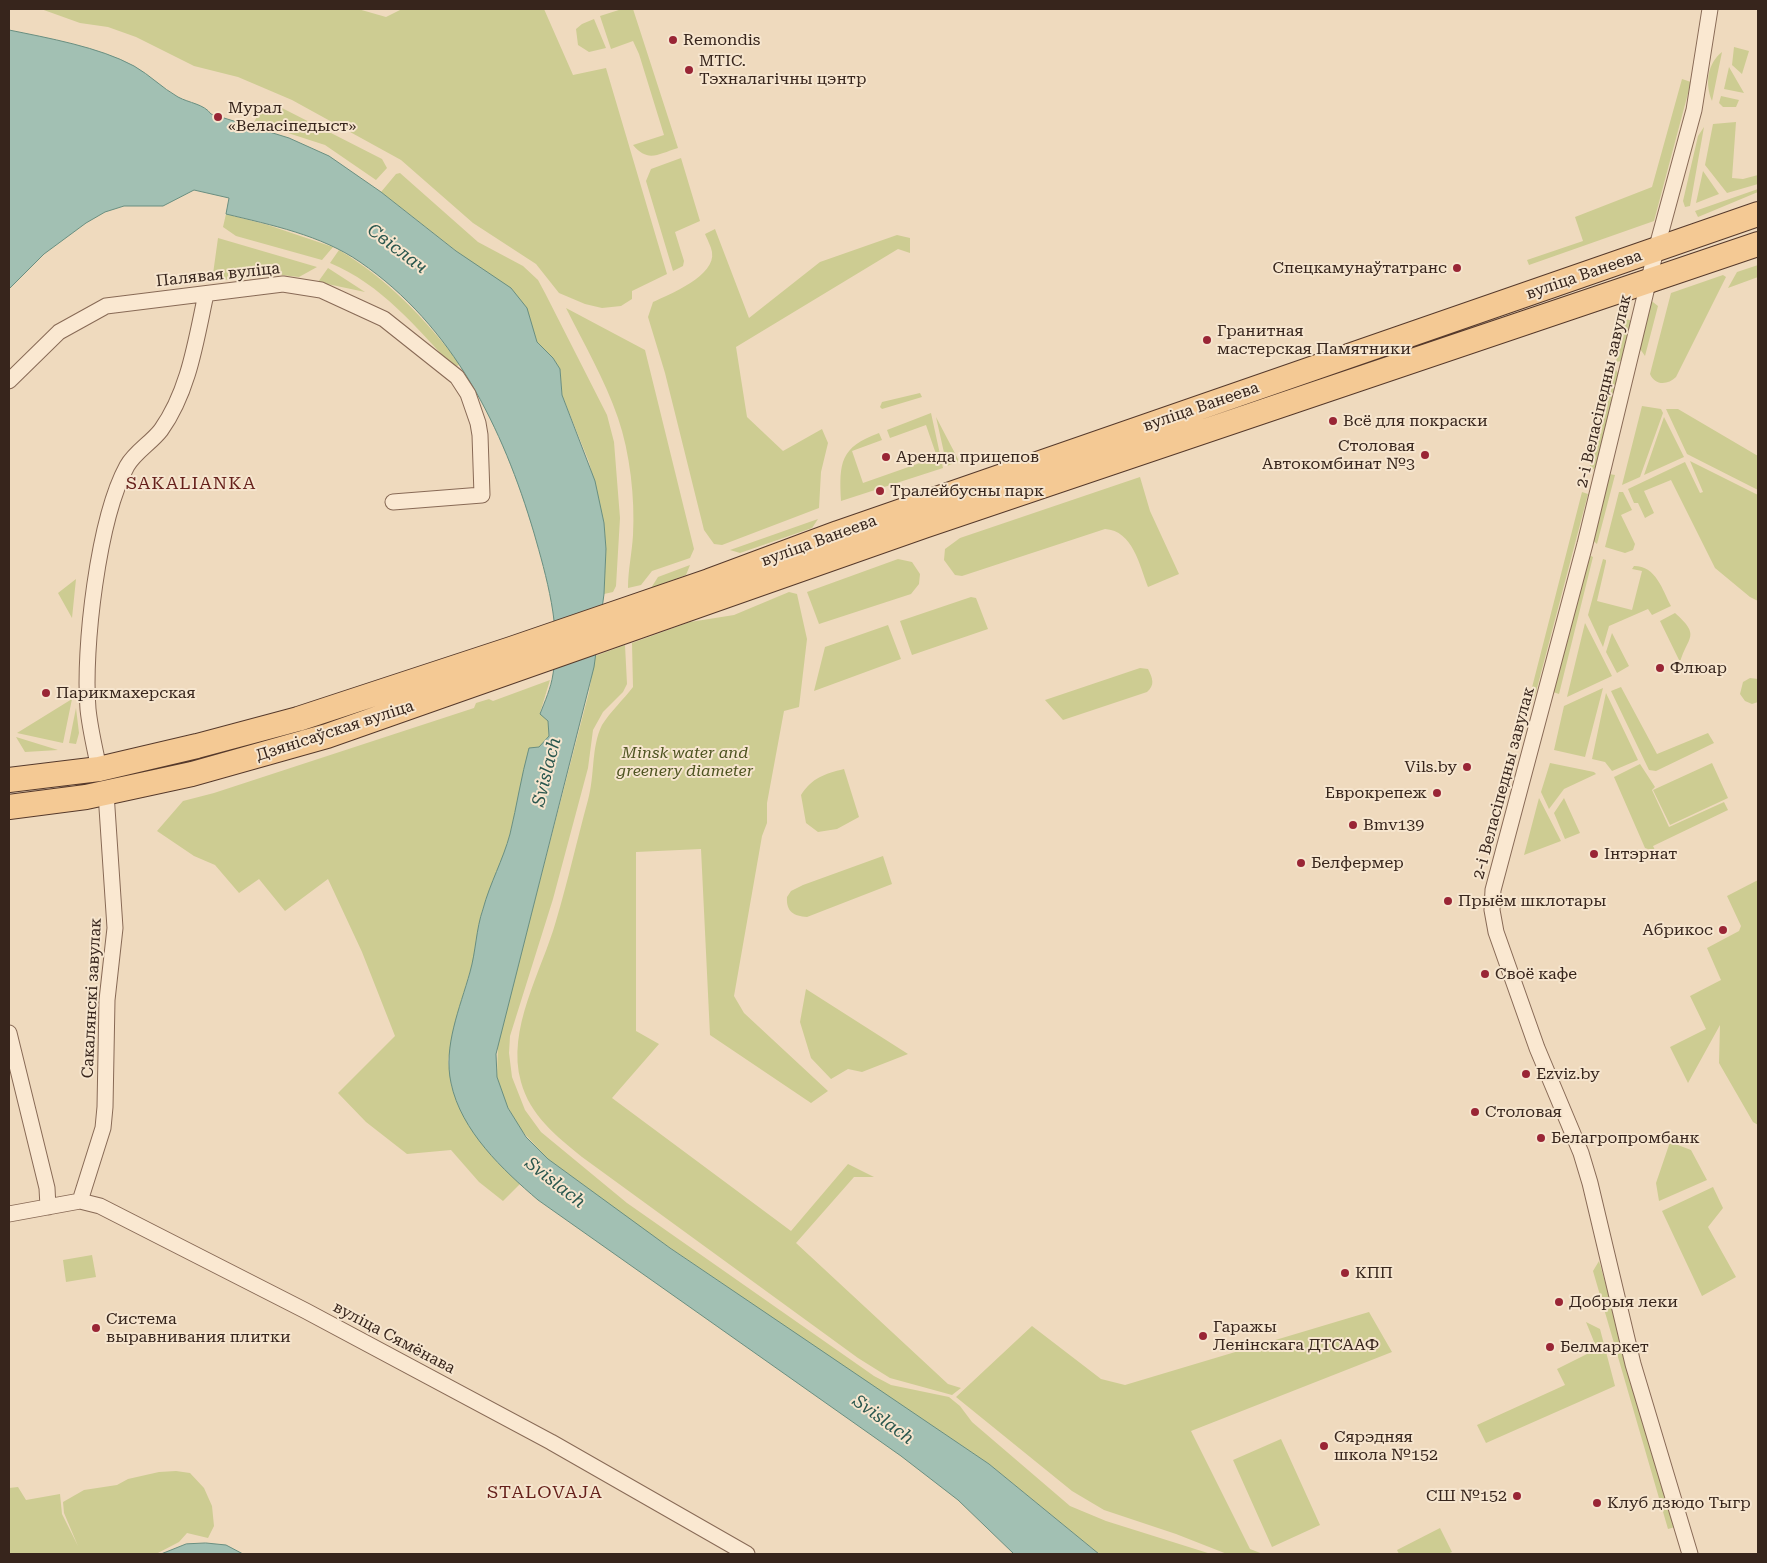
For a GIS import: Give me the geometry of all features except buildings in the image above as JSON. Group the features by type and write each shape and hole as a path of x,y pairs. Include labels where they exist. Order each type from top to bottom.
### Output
{"main road":[{"name":"вуліца Ванеева","path":"649,613 921,516 1482,309 1758,214"},
{"name":"вуліца Ванеева","path":"921,516 1490,335 1758,244"},
{"name":"Дзянісаўская вуліца","path":"9,807 106,793 204,771 327,736 515,659 649,613"},
{"name":"Дзянісаўская вуліца","path":"9,780 99,768 197,746 515,659"}],"street":[{"name":"2-і Веласіпедны завулак","path":"1690,1554 1633,1364 1581,1153 1534,1039 1496,932 1492,910 1493,890 1585,544 1656,250 1694,110 1710,9"},
{"name":"Палявая вуліца","path":"9,381 59,332 106,306 283,284 321,290 384,319 457,377 468,394 479,429 482,495 393,502"},
{"path":"99,768 90,720 88,680 95,589 103,538 128,465 160,430 181,393 190,365 206,294"},
{"path":"1482,309 1490,335"},
{"name":"Сакалянскі завулак","path":"80,1201 103,1128 105,1107 107,1000 115,928 106,793"},
{"path":"9,1033 47,1188 48,1207"},
{"name":"вуліца Сямёнава","path":"9,1214 80,1201 100,1206 306,1311 550,1442 747,1554"}],"green space":[{"path":"41,9 358,9 386,17 402,9 544,9 573,75 606,68 667,274 632,291 632,299 621,306 602,308 585,304 559,293 536,264 473,223 401,160 292,100 238,77 194,66 136,37 108,27 80,23"},
{"path":"622,9 633,9 678,148 654,156 638,151 633,145 664,135 639,54 633,41 611,49 600,16"},
{"path":"594,19 606,48 589,52 578,45 576,29"},
{"path":"1734,47 1749,51 1742,74 1732,65"},
{"path":"1722,52 1712,101 1708,88 1710,68"},
{"path":"1729,67 1744,93 1724,89"},
{"path":"1682,79 1691,82 1654,221 1529,265 1527,260 1583,241 1575,217 1652,187"},
{"path":"1721,96 1739,100 1736,107 1723,107 1719,103"},
{"path":"274,106 280,107 382,159 387,168 376,180 325,145 254,122 258,115"},
{"path":"1736,122 1732,178 1743,179 1758,175 1758,184 1727,193 1705,165 1713,124"},
{"path":"1704,127 1690,206 1685,207 1683,201 1698,136"},
{"path":"681,158 700,221 675,232 684,261 683,266 673,271 646,181 651,169"},
{"path":"1703,171 1719,194 1696,203"},
{"path":"400,173 478,242 523,266 538,280 545,293 607,415 614,442 620,518 616,586 613,592 604,594 606,549 604,523 589,462 562,395 560,369 553,358 537,342 532,329 464,257 381,192 396,174"},
{"path":"1758,189 1758,192 1698,217 1695,211"},
{"path":"226,214 268,225 333,247 322,260 236,236 223,227"},
{"path":"715,229 749,318 820,262 897,235 910,238 910,253 898,249 736,347 747,417 783,451 822,429 828,443 821,472 819,508 722,545 714,544 704,530 665,373 648,317 653,302 690,283 707,269 711,261 712,252 705,234"},
{"path":"218,238 317,267 299,277 281,275 212,281"},
{"path":"339,250 374,274 405,301 460,364 454,368 412,323 382,295 366,283 330,263"},
{"path":"1758,265 1758,277 1728,288 1737,272"},
{"path":"328,268 365,292 318,282"},
{"path":"1723,275 1726,277 1676,377 1666,383 1655,381 1650,374 1671,293"},
{"path":"1649,299 1658,306 1645,356 1638,346"},
{"path":"566,308 645,350 694,549 690,558 652,571 641,585 628,588 633,535 633,506 626,446 607,390"},
{"path":"1625,319 1630,320 1631,326 1621,361 1616,362"},
{"path":"1615,368 1619,375 1595,468 1588,473"},
{"path":"920,393 922,397 882,409 880,407 882,402"},
{"path":"1642,406 1661,409 1663,413 1640,477 1622,485"},
{"path":"1666,409 1678,409 1758,456 1758,490 1687,454"},
{"path":"931,413 943,468 841,501 841,476 845,458 856,444 866,438 879,433 882,440 852,451 863,483 937,457 926,425 890,438 887,430"},
{"path":"936,417 959,461 947,466"},
{"path":"1664,417 1684,457 1644,475"},
{"path":"1690,461 1758,495 1758,601 1750,597 1715,568 1671,480 1644,491 1654,513 1645,518 1638,503 1634,503 1628,489 1685,462 1700,493 1703,492"},
{"path":"1609,474 1615,475 1597,544 1591,539"},
{"path":"1140,477 1150,511 1179,574 1148,587 1138,559 1129,542 1115,531 1105,529 962,576 955,575 944,560 945,549 960,538"},
{"path":"1582,492 1588,494 1536,692 1531,706 1527,707"},
{"path":"1619,492 1623,492 1632,510 1621,515 1635,544 1633,550 1625,553 1605,547"},
{"path":"818,519 812,528 740,553 730,550"},
{"path":"1593,557 1559,694 1550,691 1585,559"},
{"path":"898,559 912,562 920,574 919,584 911,594 819,624 807,592"},
{"path":"1603,559 1606,562 1597,601 1632,610 1642,571 1632,569 1634,566 1642,567 1653,574 1671,606 1652,615 1648,609 1609,626 1603,647 1588,615"},
{"path":"690,565 686,575 651,588 658,577"},
{"path":"76,579 72,618 58,593"},
{"name":"Minsk water and greenery diameter","path":"789,592 797,594 807,639 799,707 784,711 767,803 767,823 762,836 734,996 744,1013 828,1091 811,1103 710,1035 701,849 636,852 636,1031 659,1044 612,1098 791,1231 848,1164 874,1177 854,1177 796,1243 948,1384 961,1388 952,1395 890,1378 858,1358 572,1149 537,1115 525,1094 521,1082 518,1042 522,1021 565,891 590,791 596,743 605,720 633,687 632,643 690,622 734,615"},
{"path":"971,597 976,598 988,629 912,655 900,621"},
{"path":"1675,613 1688,627 1690,632 1689,641 1680,662 1660,621"},
{"path":"1585,623 1612,676 1567,697"},
{"path":"888,625 901,659 814,691 825,647"},
{"path":"1612,633 1629,666 1617,673 1606,652"},
{"name":"Minsk water and greenery diameter","path":"625,645 627,684 623,692 603,712 593,730 588,768 553,899 510,1036 509,1053 512,1077 525,1110 541,1132 627,1203 874,1376 891,1385 949,1397 960,1406 972,1422 1070,1506 1106,1521 1211,1554 1099,1554 989,1464 634,1223 548,1159 520,1129 503,1098 497,1077 498,1042 589,692 595,656"},
{"path":"1140,668 1148,669 1152,679 1151,687 1147,692 1063,720 1045,700"},
{"path":"1750,678 1758,679 1758,702 1752,704 1745,701 1740,694 1743,682"},
{"path":"550,680 540,713 548,721 549,736 539,747 529,749 510,834 500,866 482,911 474,958 459,1009 448,1060 451,1085 462,1113 497,1162 520,1184 503,1201 479,1182 451,1150 407,1154 366,1122 338,1093 395,1036 362,952 328,879 285,911 259,879 239,893 215,865 194,856 157,831 183,801 214,793 474,708 476,703 489,699 493,701"},
{"path":"1621,687 1657,754 1708,733 1714,743 1656,771 1649,770 1611,691"},
{"path":"1603,688 1585,757 1554,750 1564,706"},
{"path":"1606,693 1638,760 1612,771 1605,762 1592,759"},
{"path":"72,699 63,743 17,733"},
{"path":"76,708 79,733 76,744 69,743"},
{"path":"16,737 58,750 25,752"},
{"path":"1550,763 1596,774 1564,789 1549,809 1541,792"},
{"path":"1712,763 1728,798 1670,825 1653,790"},
{"path":"1640,764 1655,787 1652,790 1669,827 1724,802 1728,810 1653,846 1656,852 1645,848 1614,777"},
{"path":"844,769 859,817 837,829 818,832 806,823 801,795 814,781"},
{"path":"1539,798 1561,841 1524,855"},
{"path":"1564,798 1580,833 1565,839 1554,813"},
{"path":"883,856 892,884 807,917 798,916 789,910 787,897 791,891"},
{"path":"1758,880 1758,1125 1753,1122 1719,1063 1720,1025 1688,1083 1670,1047 1706,1029 1690,996 1721,980 1707,948 1739,931 1741,926 1727,896"},
{"path":"806,989 908,1054 862,1072 848,1069 831,1079 811,1058 800,1022"},
{"path":"1670,1142 1691,1150 1707,1180 1659,1201 1656,1183"},
{"path":"1713,1187 1723,1208 1708,1227 1736,1277 1702,1296 1662,1211"},
{"path":"92,1255 96,1277 66,1282 63,1260"},
{"path":"1599,1261 1675,1527 1668,1529 1593,1271"},
{"path":"1369,1312 1392,1352 1191,1431 1250,1549 1263,1554 1227,1554 1176,1534 1104,1510 1072,1491 956,1397 1032,1326 1101,1379 1125,1385"},
{"path":"1586,1322 1600,1329 1615,1386 1486,1443 1477,1425 1565,1385 1557,1369 1597,1349"},
{"path":"1281,1439 1320,1525 1272,1547 1233,1460"},
{"path":"176,1471 190,1473 204,1488 212,1506 214,1526 208,1538 187,1533 179,1542 156,1554 9,1554 9,1488 18,1487 26,1500 60,1494 62,1514 78,1546 64,1513 63,1502 84,1490 117,1485 128,1479 159,1472"},
{"path":"1440,1528 1452,1552 1447,1554 1399,1554 1397,1550"}],"water":[{"path":"9,30 105,53 134,66 178,97 200,106 211,114 289,138 329,156 381,192 456,251 511,288 527,308 537,342 553,358 560,369 562,395 595,481 604,523 606,549 604,594 594,667 496,1054 497,1077 508,1108 526,1137 548,1159 670,1248 989,1464 1099,1554 1014,1554 958,1500 901,1456 538,1200 511,1176 474,1133 456,1101 451,1083 449,1055 451,1041 457,1013 472,964 481,917 510,834 529,748 539,747 549,736 548,721 540,714 551,684 556,639 548,584 534,533 507,455 490,418 448,348 422,317 393,288 360,262 329,245 295,232 226,214 229,198 194,190 163,206 124,206 105,212 86,223 44,254 9,289"},
{"path":"186,1544 226,1545 243,1554 161,1554"}],"place":[{"name":"Remondis","path":"673,40"},
{"name":"МТІС. Тэхналагічны цэнтр","path":"689,70"},
{"name":"Мурал «Веласіпедыст»","path":"218,117"},
{"name":"Спецкамунаўтатранс","path":"1457,268"},
{"name":"Гранитная мастерская Памятники","path":"1207,340"},
{"name":"Всё для покраски","path":"1333,421"},
{"name":"Столовая Автокомбинат №3","path":"1425,455"},
{"name":"Аренда прицепов","path":"886,457"},
{"name":"Тралейбусны парк","path":"880,491"},
{"name":"Флюар","path":"1660,668"},
{"name":"Парикмахерская","path":"46,693"},
{"name":"Vils.by","path":"1467,767"},
{"name":"Еврокрепеж","path":"1437,793"},
{"name":"Bmv139","path":"1353,825"},
{"name":"Інтэрнат","path":"1594,854"},
{"name":"Белфермер","path":"1301,863"},
{"name":"Прыём шклотары","path":"1448,901"},
{"name":"Абрикос","path":"1723,930"},
{"name":"Своё кафе","path":"1485,974"},
{"name":"Ezviz.by","path":"1526,1074"},
{"name":"Столовая","path":"1475,1112"},
{"name":"Белагропромбанк","path":"1541,1138"},
{"name":"КПП","path":"1345,1273"},
{"name":"Добрыя леки","path":"1559,1302"},
{"name":"Система выравнивания плитки","path":"96,1328"},
{"name":"Гаражы Ленінскага ДТСААФ","path":"1203,1336"},
{"name":"Белмаркет","path":"1550,1347"},
{"name":"Сярэдняя школа №152","path":"1324,1446"},
{"name":"СШ №152","path":"1517,1496"},
{"name":"Клуб дзюдо Тыгр","path":"1597,1503"}],"district":[{"name":"SAKALIANKA","path":"191,484"},
{"name":"STALOVAJA","path":"545,1493"}],"water label":[{"name":"Свіслач","path":"397,249"},
{"name":"Svislach","path":"547,772"},
{"name":"Svislach","path":"555,1183"},
{"name":"Svislach","path":"883,1420"}]}
